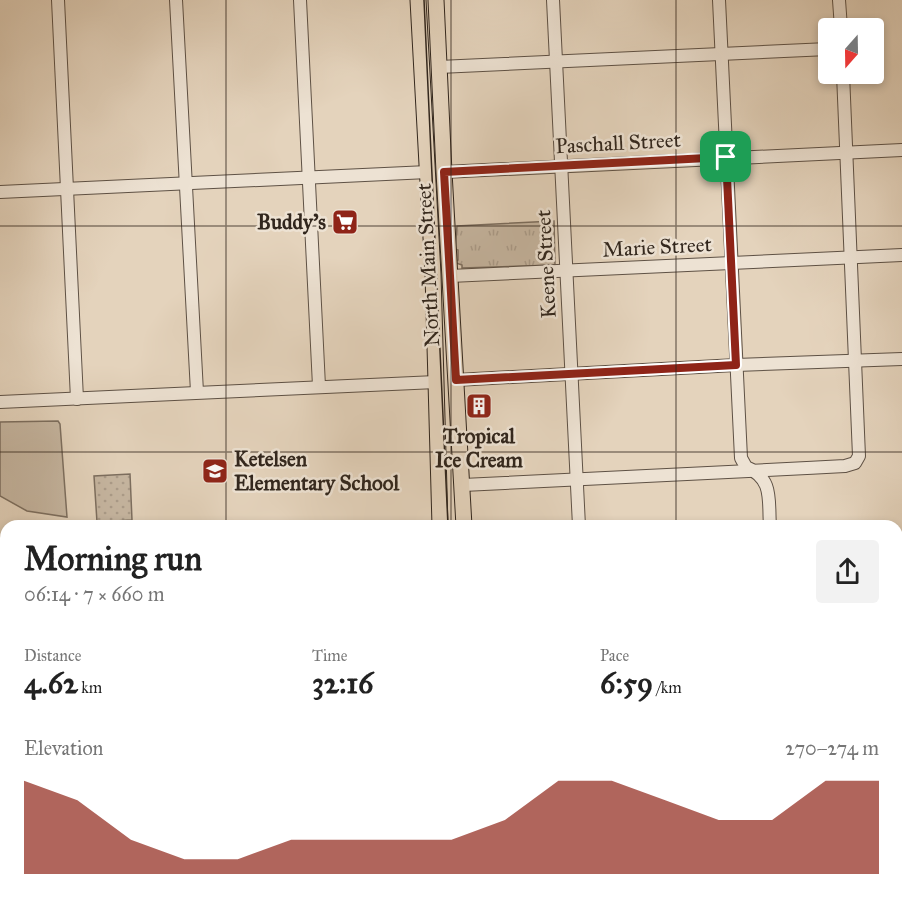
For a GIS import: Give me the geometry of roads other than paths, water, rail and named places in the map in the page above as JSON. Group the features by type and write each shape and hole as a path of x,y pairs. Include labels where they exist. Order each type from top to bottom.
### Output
{"main road":[{"name":"North Main Street","path":"418,0 428,172 440,520"},
{"name":"North Main Street","path":"436,0 464,520"}],"street":[{"path":"58,0 77,399"},
{"path":"176,0 197,392"},
{"path":"300,0 319,387"},
{"name":"Keene Street","path":"554,0 565,270 579,520"},
{"path":"719,0 741,458 746,467 755,471 767,484 770,520"},
{"path":"839,0 840,18"},
{"path":"439,67 818,49"},
{"path":"463,485 845,466 855,463 859,456 843,84"},
{"name":"Paschall Street","path":"444,172 902,150"},
{"path":"0,192 428,172"},
{"name":"Marie Street","path":"450,276 902,255"},
{"path":"456,380 736,365 902,359"},
{"path":"0,402 436,382"}],"tram line":[{"path":"424,0 448,520"}],"place":[{"name":"Buddy's","path":"345,222"},
{"name":"Tropical Ice Cream","path":"479,406"},
{"name":"Ketelsen Elementary School","path":"215,471"}]}
